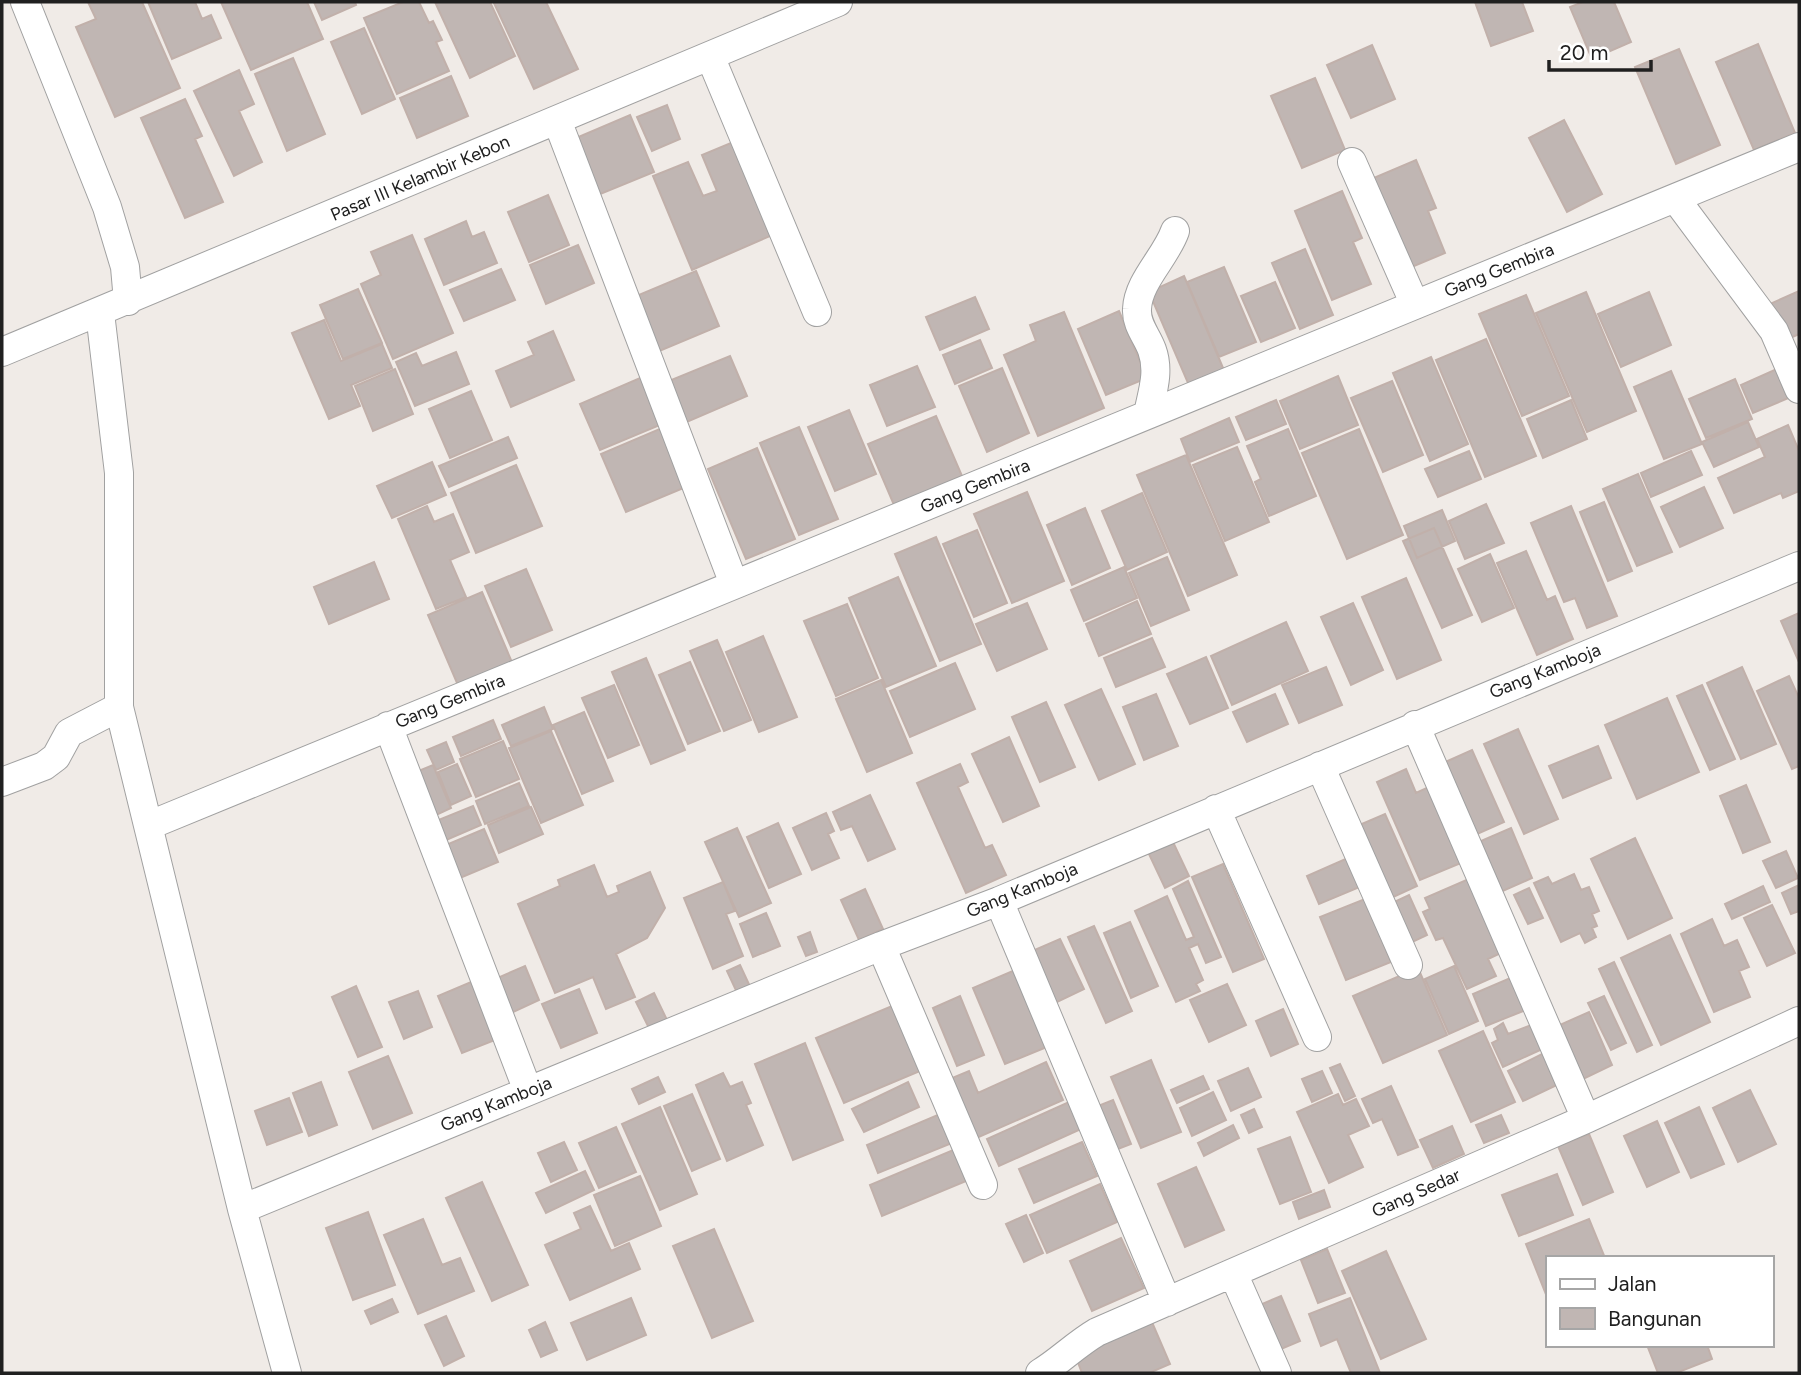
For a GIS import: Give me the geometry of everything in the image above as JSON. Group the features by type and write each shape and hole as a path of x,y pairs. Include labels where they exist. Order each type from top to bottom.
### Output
{"street":[{"path":"24,2 107,207 125,267 128,301"},
{"name":"Pasar III Kelambir Kebon","path":"2,352 838,2"},
{"path":"710,56 817,312"},
{"path":"557,120 734,584"},
{"name":"Gang Gembira","path":"150,825 1799,147"},
{"path":"1352,162 1415,305"},
{"path":"1675,198 1774,331 1799,389"},
{"path":"1148,414 1156,377 1155,364 1138,321 1137,308 1140,293 1167,250 1175,231"},
{"path":"100,313 119,473 119,707 242,1209 287,1373"},
{"name":"Gang Kamboja","path":"242,1209 881,946 999,901 1415,724 1799,566"},
{"path":"2,782 44,766 56,757 69,733 119,707"},
{"path":"1415,724 1586,1119"},
{"path":"388,726 528,1091"},
{"path":"1320,766 1408,965"},
{"path":"1216,809 1317,1037"},
{"path":"999,901 1167,1302"},
{"path":"881,946 983,1185"},
{"name":"Gang Sedar","path":"1040,1373 1057,1363 1070,1348 1097,1332 1586,1119 1799,1021"},
{"path":"1233,1273 1277,1373"}],"building":[{"path":"88,2 142,2 180,88 115,117 76,27 96,19"},
{"path":"148,2 195,2 202,19 211,15 221,38 172,59"},
{"path":"221,2 307,2 323,39 251,70"},
{"path":"314,2 355,2 356,5 322,20"},
{"path":"403,2 419,2 429,23 433,21 442,40 436,42 449,71 397,94 364,18"},
{"path":"435,2 490,2 515,56 470,78"},
{"path":"546,2 578,69 534,89 494,3"},
{"path":"1475,2 1522,2 1533,31 1491,46"},
{"path":"1583,2 1614,2 1631,42 1592,59 1570,7"},
{"path":"364,28 395,99 362,114 331,42"},
{"path":"1758,44 1795,133 1754,150 1716,62"},
{"path":"1372,45 1395,99 1351,118 1327,65"},
{"path":"1679,49 1720,145 1676,164 1635,67"},
{"path":"293,58 325,134 287,151 255,74"},
{"path":"239,70 254,104 239,111 262,162 234,176 194,91"},
{"path":"451,76 468,116 417,138 400,98"},
{"path":"1315,78 1345,150 1302,168 1271,96"},
{"path":"185,99 202,136 195,139 223,202 185,218 141,118"},
{"path":"667,105 680,139 652,151 637,117"},
{"path":"630,115 654,172 593,197 569,141"},
{"path":"1564,120 1602,194 1567,212 1529,138"},
{"path":"738,140 777,233 692,270 653,176 688,162 703,196 717,191 702,155"},
{"path":"1416,160 1436,208 1428,211 1445,253 1407,269 1369,180"},
{"path":"1342,191 1362,238 1353,242 1371,284 1332,300 1295,211"},
{"path":"548,195 569,245 529,262 508,212"},
{"path":"466,221 472,237 484,232 497,263 444,285 425,239"},
{"path":"412,235 453,333 393,359 361,284 381,275 371,252"},
{"path":"578,245 594,283 546,304 530,265"},
{"path":"1305,249 1333,315 1300,329 1272,263"},
{"path":"1224,267 1256,342 1219,357 1187,282"},
{"path":"501,269 515,300 464,321 450,290"},
{"path":"696,271 719,326 657,352 634,297"},
{"path":"1184,276 1226,375 1191,390 1149,292"},
{"path":"1275,282 1295,328 1261,342 1241,296"},
{"path":"358,289 382,343 343,359 320,305"},
{"path":"1799,291 1799,334 1786,340 1770,304"},
{"path":"1586,292 1636,411 1587,432 1536,313"},
{"path":"1649,292 1671,345 1621,367 1598,314"},
{"path":"1526,295 1569,396 1522,416 1479,314"},
{"path":"975,297 989,329 940,350 926,317"},
{"path":"1119,311 1147,378 1106,395 1078,329"},
{"path":"1064,312 1104,408 1038,436 1004,355 1036,341 1030,325"},
{"path":"324,320 341,361 382,344 392,368 351,385 360,406 329,419 292,333"},
{"path":"553,331 574,380 511,407 496,371 534,355 528,342"},
{"path":"1486,339 1536,456 1485,477 1436,360"},
{"path":"980,340 992,368 955,384 943,355"},
{"path":"456,352 469,384 415,406 396,362 416,353 422,366"},
{"path":"730,356 747,396 682,424 664,383"},
{"path":"1431,357 1468,444 1430,461 1393,373"},
{"path":"1786,365 1798,394 1753,413 1741,385"},
{"path":"917,366 935,407 887,426 870,385"},
{"path":"1002,368 1029,433 987,452 959,386"},
{"path":"395,369 413,414 373,431 355,386"},
{"path":"1671,371 1702,444 1664,459 1634,387"},
{"path":"647,375 667,422 600,450 580,404"},
{"path":"1338,376 1358,425 1300,449 1280,401"},
{"path":"1735,379 1752,419 1706,438 1689,399"},
{"path":"1392,381 1423,455 1383,472 1351,398"},
{"path":"471,391 492,440 450,458 429,409"},
{"path":"1276,400 1286,424 1246,440 1236,417"},
{"path":"1571,400 1587,439 1543,458 1527,419"},
{"path":"849,410 876,474 835,491 808,427"},
{"path":"936,416 962,476 894,505 868,444"},
{"path":"1229,418 1239,442 1190,462 1181,439"},
{"path":"1748,422 1759,447 1714,467 1702,442"},
{"path":"1788,425 1799,451 1799,491 1783,498 1781,493 1734,513 1718,478 1765,457 1757,439"},
{"path":"799,427 838,519 799,535 760,443"},
{"path":"662,428 686,487 626,512 601,454"},
{"path":"1288,429 1316,496 1269,516 1255,482 1261,479 1247,446"},
{"path":"1359,429 1403,535 1347,559 1302,453"},
{"path":"508,437 517,458 449,487 439,466"},
{"path":"1237,447 1269,522 1225,541 1193,465"},
{"path":"757,448 795,539 746,559 708,469"},
{"path":"1469,451 1481,479 1438,497 1425,469"},
{"path":"1691,451 1702,475 1651,497 1641,473"},
{"path":"1186,455 1237,575 1188,596 1137,475"},
{"path":"432,462 446,495 392,518 377,486"},
{"path":"516,465 542,526 476,553 451,493"},
{"path":"1638,474 1672,552 1637,566 1603,489"},
{"path":"1704,487 1723,528 1680,547 1661,507"},
{"path":"1027,492 1064,581 1012,603 974,514"},
{"path":"1142,493 1167,552 1127,570 1102,511"},
{"path":"1604,502 1632,571 1608,581 1580,512"},
{"path":"1486,504 1504,543 1465,559 1449,521"},
{"path":"427,506 434,522 453,514 469,552 450,560 466,597 436,609 398,519"},
{"path":"1571,506 1617,616 1587,628 1575,598 1564,602 1531,523"},
{"path":"1085,508 1110,568 1072,585 1047,525"},
{"path":"1442,510 1455,541 1417,558 1404,526"},
{"path":"1434,528 1472,615 1442,628 1403,541"},
{"path":"977,530 1007,603 974,617 943,544"},
{"path":"936,537 981,644 940,661 895,554"},
{"path":"1526,551 1547,600 1555,596 1573,639 1537,655 1497,563"},
{"path":"1490,554 1514,608 1482,622 1458,569"},
{"path":"1167,557 1189,610 1151,626 1129,573"},
{"path":"374,562 389,599 329,624 314,587"},
{"path":"1124,567 1137,598 1084,621 1071,590"},
{"path":"526,569 552,630 511,647 485,586"},
{"path":"898,577 936,666 886,687 849,598"},
{"path":"1406,578 1441,660 1397,679 1362,597"},
{"path":"482,592 514,667 460,690 428,615"},
{"path":"1137,601 1151,634 1099,656 1086,624"},
{"path":"1027,603 1047,649 997,671 976,624"},
{"path":"1353,603 1383,670 1351,685 1321,617"},
{"path":"847,604 878,678 836,696 804,621"},
{"path":"1799,613 1799,662 1781,621"},
{"path":"1286,622 1308,671 1232,705 1211,656"},
{"path":"763,636 797,717 759,732 726,652"},
{"path":"1152,638 1165,667 1116,687 1104,658"},
{"path":"717,640 751,720 724,731 690,651"},
{"path":"1206,657 1228,708 1190,724 1167,674"},
{"path":"646,658 685,750 651,764 612,672"},
{"path":"690,662 720,731 688,744 659,675"},
{"path":"955,663 975,709 910,737 890,691"},
{"path":"1326,667 1342,705 1299,723 1282,685"},
{"path":"1742,667 1776,744 1741,759 1707,683"},
{"path":"1789,676 1799,698 1799,766 1792,769 1757,691"},
{"path":"881,680 912,753 867,772 836,699"},
{"path":"614,685 639,745 608,758 582,698"},
{"path":"1702,685 1735,759 1710,770 1677,696"},
{"path":"1101,689 1135,764 1099,780 1065,705"},
{"path":"1156,694 1178,746 1144,760 1123,707"},
{"path":"1275,694 1288,724 1247,742 1233,712"},
{"path":"1667,698 1699,772 1637,799 1605,725"},
{"path":"1046,702 1075,767 1040,782 1012,717"},
{"path":"544,707 553,729 511,746 502,725"},
{"path":"584,712 613,781 582,794 553,725"},
{"path":"493,720 501,739 461,756 453,737"},
{"path":"1518,729 1558,819 1524,834 1484,744"},
{"path":"551,731 583,805 541,823 509,748"},
{"path":"1009,737 1039,806 1003,822 972,754"},
{"path":"503,741 519,779 476,797 460,759"},
{"path":"446,742 454,762 436,770 427,750"},
{"path":"1598,746 1611,778 1563,798 1549,766"},
{"path":"1472,750 1504,822 1475,835 1443,763"},
{"path":"457,764 471,796 451,805 438,772"},
{"path":"960,764 968,782 958,787 985,848 992,845 1006,875 966,893 917,783"},
{"path":"433,765 451,808 434,816 416,772"},
{"path":"1406,769 1416,793 1433,785 1461,863 1420,880 1377,782"},
{"path":"519,783 529,806 485,824 476,801"},
{"path":"1746,785 1770,842 1743,853 1720,796"},
{"path":"870,795 895,849 868,861 852,826 841,830 833,812"},
{"path":"473,806 481,825 444,841 436,821"},
{"path":"531,807 543,834 499,853 488,825"},
{"path":"826,813 834,831 828,834 839,858 812,870 793,828"},
{"path":"1385,814 1417,886 1389,899 1357,826"},
{"path":"778,823 801,874 769,888 747,837"},
{"path":"737,828 771,903 739,917 705,842"},
{"path":"1511,828 1532,878 1496,894 1474,844"},
{"path":"484,829 498,862 460,878 446,845"},
{"path":"1635,838 1672,918 1628,939 1591,859"},
{"path":"1172,840 1189,876 1165,888 1148,852"},
{"path":"1786,851 1798,878 1776,888 1763,861"},
{"path":"1350,857 1362,886 1319,904 1307,876"},
{"path":"1223,864 1264,959 1233,972 1192,877"},
{"path":"594,865 607,897 619,892 617,886 650,872 665,908 647,938 616,954 635,997 606,1009 593,977 555,993 518,904 560,886 558,880"},
{"path":"1574,874 1581,890 1589,887 1599,911 1592,914 1597,926 1592,928 1596,937 1585,943 1580,933 1561,942 1534,883 1548,877 1552,884"},
{"path":"1471,878 1505,951 1488,959 1496,976 1467,989 1443,938 1436,940 1423,912 1430,909 1425,898"},
{"path":"1188,881 1221,957 1206,963 1198,944 1189,948 1203,980 1196,984 1200,991 1176,1002 1135,911 1167,896 1186,940 1194,937 1173,889"},
{"path":"723,882 735,911 726,914 743,956 713,969 684,898"},
{"path":"1799,885 1799,911 1791,914 1782,893"},
{"path":"1763,886 1770,902 1732,919 1725,904"},
{"path":"1529,888 1543,918 1528,924 1514,895"},
{"path":"865,889 883,929 859,940 841,900"},
{"path":"1409,895 1427,935 1408,944 1390,904"},
{"path":"1365,899 1391,962 1346,980 1320,917"},
{"path":"1772,905 1795,953 1767,966 1744,918"},
{"path":"766,913 780,946 753,957 740,924"},
{"path":"1712,919 1724,946 1737,940 1749,967 1739,971 1750,997 1714,1012 1681,934"},
{"path":"1130,922 1158,986 1131,998 1104,933"},
{"path":"1094,926 1132,1011 1106,1023 1068,937"},
{"path":"810,932 817,952 806,956 798,937"},
{"path":"1670,935 1710,1022 1661,1045 1621,958"},
{"path":"1060,939 1084,989 1055,1003 1030,952"},
{"path":"1614,962 1652,1045 1637,1052 1599,969"},
{"path":"740,965 753,993 740,999 727,971"},
{"path":"525,966 539,1000 509,1014 493,980"},
{"path":"1454,966 1478,1021 1449,1034 1425,979"},
{"path":"1418,968 1447,1035 1383,1063 1353,996"},
{"path":"1015,970 1047,1047 1005,1064 973,988"},
{"path":"1515,976 1528,1009 1486,1026 1473,994"},
{"path":"471,982 495,1040 462,1053 438,996"},
{"path":"1227,984 1246,1025 1209,1042 1190,1000"},
{"path":"356,986 382,1047 358,1057 332,997"},
{"path":"579,989 597,1033 561,1048 542,1004"},
{"path":"418,991 432,1027 404,1039 389,1002"},
{"path":"654,993 667,1020 650,1030 636,1002"},
{"path":"960,996 984,1055 957,1066 933,1008"},
{"path":"1604,996 1626,1043 1611,1050 1588,1003"},
{"path":"892,1006 920,1071 844,1103 816,1038"},
{"path":"1283,1009 1298,1044 1271,1056 1256,1021"},
{"path":"1589,1012 1612,1065 1581,1080 1551,1029"},
{"path":"1539,1022 1549,1046 1503,1067 1492,1043 1498,1040 1494,1029 1503,1023 1508,1034"},
{"path":"1483,1031 1515,1102 1471,1122 1439,1051"},
{"path":"805,1043 843,1140 793,1160 755,1064"},
{"path":"1546,1052 1561,1083 1523,1101 1508,1071"},
{"path":"388,1056 412,1113 373,1129 349,1072"},
{"path":"1151,1060 1181,1132 1141,1148 1111,1077"},
{"path":"1046,1062 1063,1100 972,1140 945,1081 969,1071 978,1093"},
{"path":"1340,1064 1355,1096 1345,1101 1330,1068"},
{"path":"1248,1068 1261,1097 1231,1111 1218,1081"},
{"path":"1322,1071 1332,1093 1312,1102 1302,1079"},
{"path":"723,1073 730,1087 742,1082 751,1103 746,1105 763,1145 727,1161 696,1085"},
{"path":"1203,1076 1209,1089 1177,1103 1171,1090"},
{"path":"658,1077 665,1092 639,1104 632,1089"},
{"path":"321,1082 337,1125 309,1136 293,1093"},
{"path":"908,1082 919,1107 864,1132 852,1109"},
{"path":"1391,1086 1418,1147 1398,1155 1382,1119 1373,1123 1362,1099"},
{"path":"1750,1090 1776,1144 1738,1162 1713,1108"},
{"path":"1213,1092 1226,1120 1192,1136 1180,1108"},
{"path":"692,1094 720,1159 692,1171 664,1106"},
{"path":"1338,1094 1343,1105 1356,1099 1369,1126 1348,1135 1363,1167 1329,1183 1297,1112"},
{"path":"289,1098 302,1132 267,1145 255,1111"},
{"path":"1113,1100 1131,1144 1105,1154 1088,1110"},
{"path":"1069,1102 1081,1129 999,1166 987,1139"},
{"path":"660,1107 697,1194 660,1210 622,1124"},
{"path":"1699,1107 1724,1164 1691,1178 1665,1123"},
{"path":"1254,1109 1262,1127 1249,1133 1241,1115"},
{"path":"940,1114 952,1143 878,1173 867,1145"},
{"path":"1501,1115 1509,1133 1484,1143 1476,1125"},
{"path":"1657,1121 1679,1172 1647,1187 1624,1136"},
{"path":"1233,1125 1239,1138 1204,1156 1198,1143"},
{"path":"1452,1126 1464,1154 1433,1168 1420,1140"},
{"path":"616,1127 636,1172 599,1188 579,1143"},
{"path":"1589,1134 1613,1192 1583,1205 1558,1146"},
{"path":"1290,1137 1311,1192 1280,1204 1258,1149"},
{"path":"564,1142 577,1170 551,1182 538,1153"},
{"path":"1082,1142 1097,1176 1034,1203 1019,1169"},
{"path":"958,1148 971,1179 882,1216 870,1185"},
{"path":"1196,1167 1224,1230 1185,1247 1158,1184"},
{"path":"585,1171 594,1190 546,1213 536,1193"},
{"path":"1557,1174 1573,1215 1519,1236 1502,1195"},
{"path":"640,1176 661,1226 615,1246 594,1195"},
{"path":"482,1182 528,1285 492,1301 446,1198"},
{"path":"1100,1184 1117,1222 1047,1253 1030,1215"},
{"path":"1324,1190 1330,1207 1299,1219 1293,1202"},
{"path":"590,1206 611,1251 629,1243 640,1269 570,1300 545,1245 581,1229 574,1213"},
{"path":"368,1212 395,1285 353,1300 326,1228"},
{"path":"1026,1215 1043,1253 1024,1262 1006,1224"},
{"path":"423,1219 442,1265 460,1258 474,1291 418,1314 384,1235"},
{"path":"1589,1219 1604,1256 1546,1256 1546,1294 1526,1244"},
{"path":"714,1229 753,1321 712,1338 673,1246"},
{"path":"1121,1238 1144,1288 1092,1311 1070,1261"},
{"path":"1327,1249 1345,1293 1318,1303 1301,1260"},
{"path":"1386,1251 1426,1339 1381,1359 1342,1271"},
{"path":"1281,1296 1300,1341 1274,1352 1255,1307"},
{"path":"631,1298 646,1335 587,1360 571,1323"},
{"path":"1350,1298 1380,1373 1351,1373 1337,1339 1321,1346 1309,1314"},
{"path":"392,1299 398,1312 371,1324 365,1311"},
{"path":"446,1316 464,1356 444,1366 425,1325"},
{"path":"1151,1320 1170,1364 1149,1373 1082,1373 1074,1352"},
{"path":"545,1322 557,1350 541,1357 529,1330"},
{"path":"1648,1347 1708,1347 1712,1359 1676,1373 1658,1373"}]}
